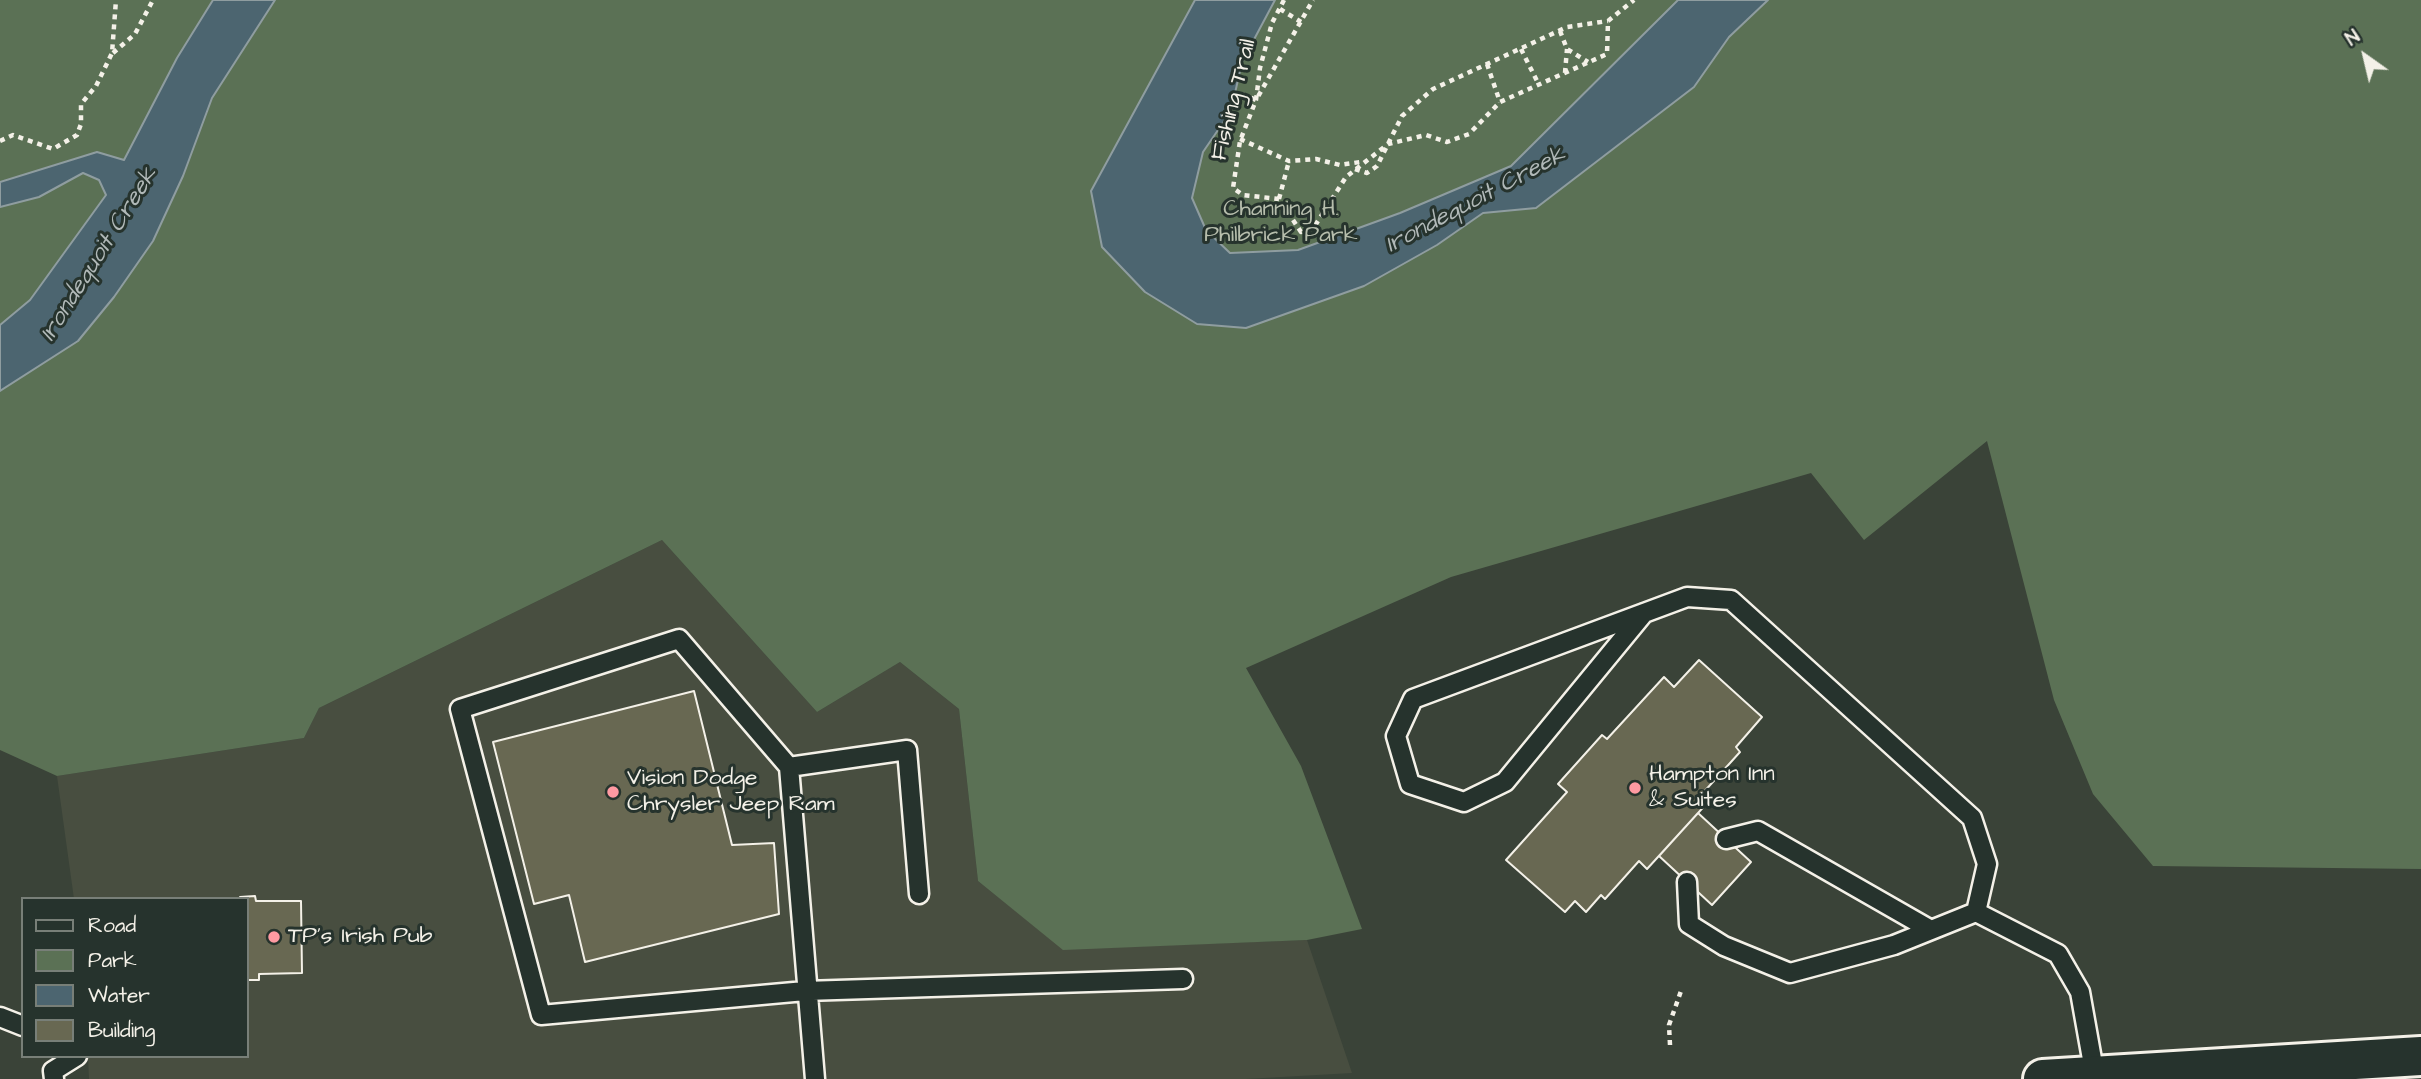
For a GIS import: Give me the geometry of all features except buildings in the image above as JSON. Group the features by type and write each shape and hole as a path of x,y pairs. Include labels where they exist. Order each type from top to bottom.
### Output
{"main road":[{"path":"2043,1079 2243,1073 2421,1056"}],"lane":[{"path":"1644,613 1505,782 1464,802 1410,783 1396,736 1413,699 1644,613 1688,597 1731,600 1949,794 1972,818 1987,864 1976,912"},
{"path":"815,1079 805,991 789,767 679,639 460,709 541,1015 805,991 1183,979"},
{"path":"789,767 907,750 919,894"},
{"path":"1726,839 1758,831 1931,930"},
{"path":"1687,882 1689,924 1724,946 1790,974 1894,945 1976,912 2058,954 2080,992 2095,1076"},
{"path":"0,1017 21,1025"},
{"path":"51,1069 73,1058"}],"path":[{"path":"0,142 13,135 53,149 77,135 81,124 81,104 96,86 112,53 116,0"},
{"path":"112,53 135,34 153,0"},
{"name":"Fishing Trail","path":"1279,199 1243,195 1233,188 1240,139 1256,100 1260,68 1272,23 1284,0"},
{"path":"1242,94 1256,100 1313,0"},
{"path":"1354,169 1367,173 1377,166 1402,116 1433,89 1567,27 1608,22 1634,0"},
{"path":"1280,9 1301,22"},
{"path":"1289,161 1279,199 1301,232 1316,224 1346,177 1361,162 1388,144 1426,135 1447,142 1469,134 1500,102 1607,54 1608,22"},
{"path":"1560,31 1567,49 1564,73"},
{"path":"1521,49 1539,85"},
{"path":"1567,49 1588,63"},
{"path":"1487,64 1500,102"},
{"path":"1240,139 1289,161 1316,159 1340,165 1361,162"},
{"path":"1670,1045 1669,1025 1681,990"}],"shaded area":[{"path":"662,540 817,712 900,662 959,709 978,881 1063,949 1307,940 1352,1073 1246,1079 89,1079 88,1058 248,1058 248,897 74,897 57,776 304,738 319,708"}],"green space":[{"name":"Channing H. Philbrick Park","path":"0,0 2421,0 2421,869 2153,866 2093,794 2054,700 1987,441 1864,540 1811,473 1451,577 1246,668 1301,766 1362,929 1307,940 1063,950 978,881 959,709 900,662 817,712 662,540 319,708 304,738 57,776 0,750 0,202 32,199 73,162 0,182"}],"water":[{"name":"Irondequoit Creek","path":"213,0 275,0 212,98 183,176 153,241 114,297 78,341 0,391 0,325 30,300 106,195 99,180 83,173 39,197 0,207 0,182 97,152 124,160 177,58"},
{"name":"Irondequoit Creek","path":"1195,0 1275,0 1242,62 1231,111 1203,152 1192,198 1206,230 1230,253 1298,250 1400,213 1511,166 1678,0 1768,0 1729,37 1694,87 1536,208 1483,213 1437,245 1364,286 1246,328 1197,324 1145,292 1102,247 1091,191"}],"place":[{"name":"Hampton Inn & Suites","path":"1635,788"},
{"name":"Vision Dodge Chrysler Jeep Ram","path":"613,792"},
{"name":"TP's Irish Pub","path":"274,937"}]}
